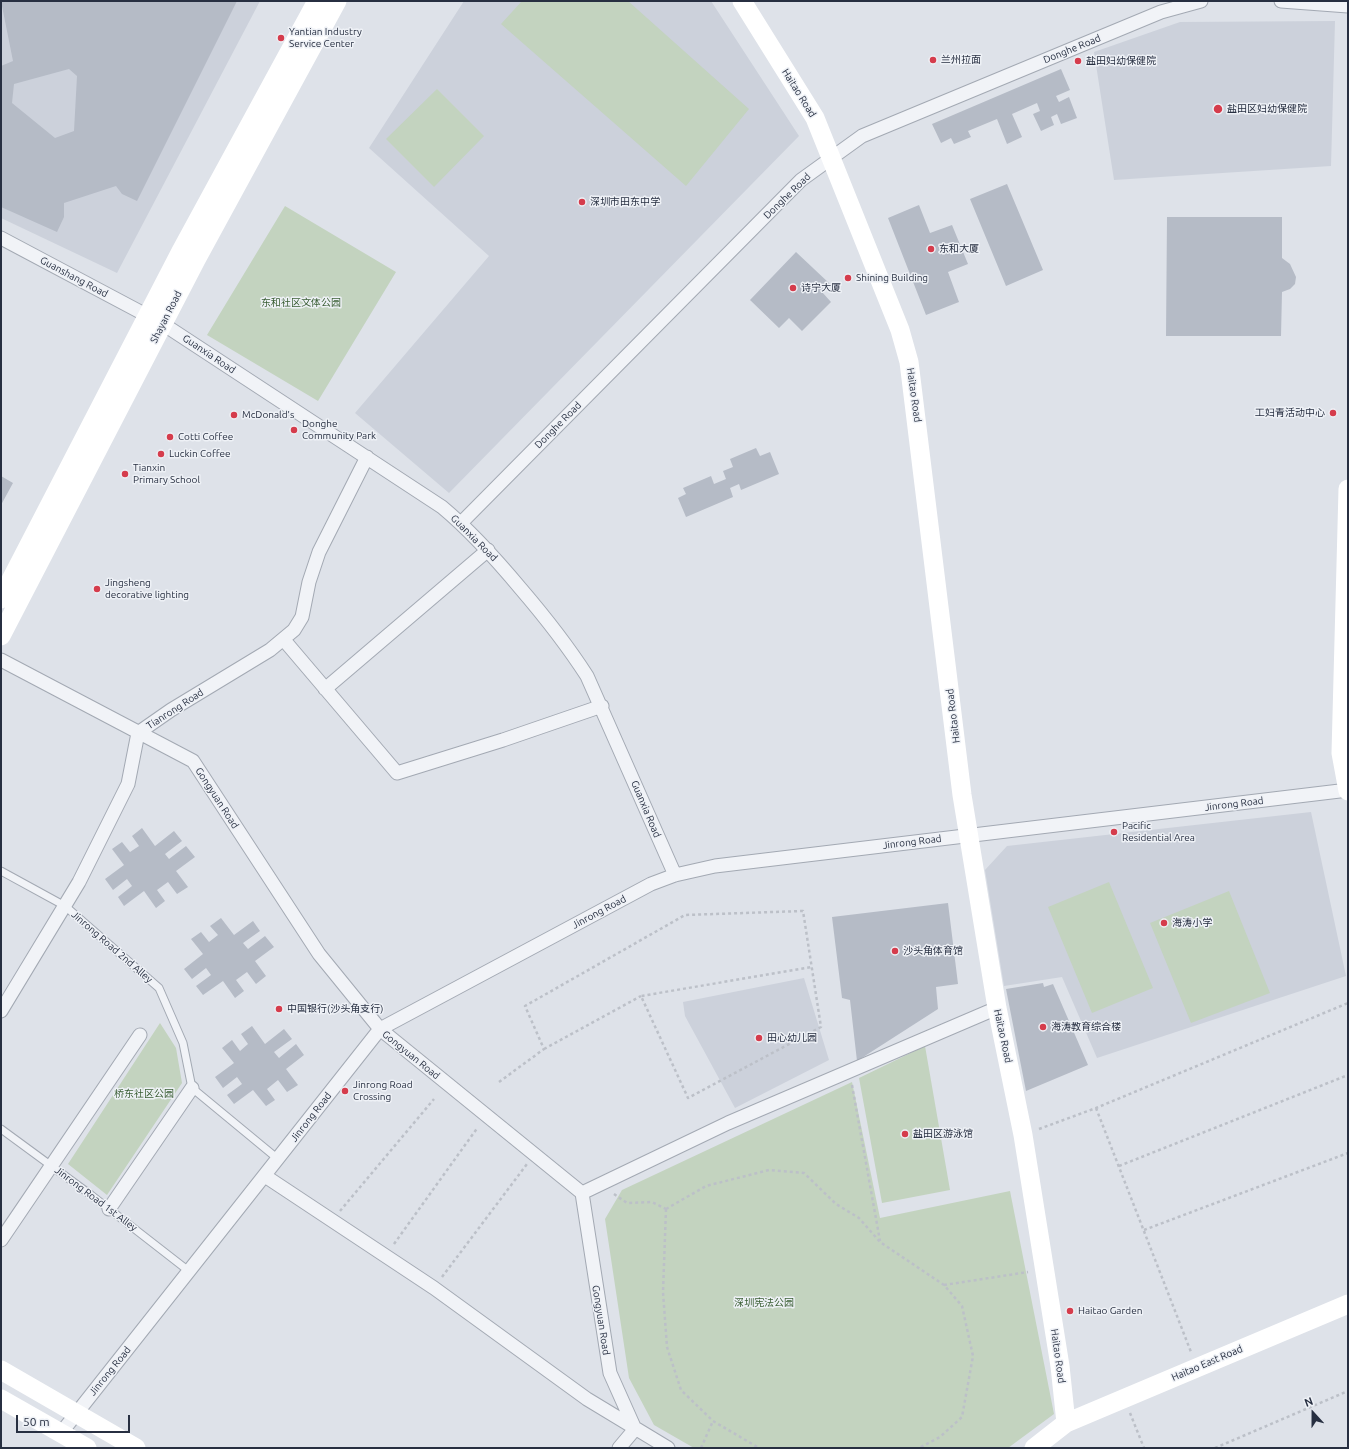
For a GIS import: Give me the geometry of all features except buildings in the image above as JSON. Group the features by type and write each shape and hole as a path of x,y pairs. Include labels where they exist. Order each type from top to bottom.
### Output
{"street":[{"name":"Shayan Road","path":"1,636 156,319 317,1"},
{"name":"Shayan Road","path":"1,599 156,319 336,1"},
{"name":"Haitao Road","path":"742,1 815,118 900,330 909,362 962,795 997,1008 1023,1135 1060,1366 1066,1423"},
{"name":"Donghe Road","path":"461,523 801,180 831,157 862,136 1161,12 1201,1"},
{"path":"1281,1 1348,6"},
{"name":"Guanshang Road","path":"1,238 156,319"},
{"name":"Guanxia Road","path":"156,319 442,507 461,523 488,550 569,647 587,676 602,706 659,841 675,875"},
{"name":"Tianrong Road","path":"1,1011 79,882 128,784 138,733 161,716 284,640 294,630 302,617 309,582 319,552 367,457"},
{"path":"1348,489 1341,753 1348,790"},
{"path":"325,689 488,550"},
{"path":"284,640 397,773 503,740 602,706"},
{"name":"Gongyuan Road","path":"1,660 193,761 319,954 380,1029 582,1193 610,1373 635,1429"},
{"name":"Jinrong Road","path":"61,1433 190,1272 380,1029 651,884 675,875 715,866 1348,790"},
{"path":"582,1193 728,1123 997,1008"},
{"path":"1,1240 140,1036"},
{"path":"109,1209 192,1088"},
{"path":"265,1176 434,1288 587,1400 668,1448"},
{"name":"Haitao East Road","path":"1066,1423 1348,1304"},
{"path":"1,1370 136,1448"},
{"path":"1,1399 87,1448"},
{"path":"1034,1448 1066,1423"},
{"path":"619,1448 635,1429"}],"lane":[{"name":"Jinrong Road 2nd Alley","path":"1,871 65,906 159,988 183,1043 192,1088"},
{"path":"192,1088 278,1158"},
{"name":"Jinrong Road 1st Alley","path":"1,1129 109,1209 190,1272"}],"path":[{"path":"544,1049 525,1006 685,915 803,911 821,1027 688,1098 641,996"},
{"path":"499,1082 544,1049 641,996 812,967"},
{"path":"1023,1135 1096,1108 1348,1003"},
{"path":"850,1071 880,1242"},
{"path":"1119,1166 1348,1075"},
{"path":"332,1221 434,1099"},
{"path":"1096,1108 1197,1368"},
{"path":"385,1256 478,1127"},
{"path":"1144,1230 1348,1153"},
{"path":"434,1288 529,1162"},
{"path":"666,1209 706,1186 769,1170 804,1173 836,1204 859,1218 880,1242 944,1285 962,1306 973,1356 962,1417 940,1437 919,1448"},
{"path":"600,1184 627,1203 652,1202 666,1209"},
{"path":"666,1209 663,1292 667,1347 681,1390 713,1421 759,1448"},
{"path":"944,1285 1044,1269"},
{"path":"1215,1448 1348,1391"},
{"path":"1124,1398 1144,1448"},
{"path":"702,1448 713,1421"}],"shaded area":[{"path":"1,1 260,1 117,273 1,218"},
{"name":"深圳市田东中学","path":"464,1 711,1 799,136 449,493 355,413 489,256 369,148"},
{"name":"盐田区妇幼保健院","path":"1335,21 1331,166 1114,180 1094,52 1180,22"},
{"name":"海涛小学","path":"1311,812 1346,976 1097,1058 1062,977 1004,986 985,870 1007,846"},
{"name":"田心幼儿园","path":"804,978 829,1060 735,1108 685,1016 683,1002"}],"green space":[{"path":"522,1 628,1 749,109 686,186 501,24"},
{"path":"437,89 484,136 434,187 386,139"},
{"name":"东和社区文体公园","path":"285,206 396,272 318,401 207,335"},
{"path":"1109,882 1153,988 1092,1013 1048,907"},
{"path":"1229,891 1270,993 1191,1023 1150,923"},
{"name":"桥东社区公园","path":"160,1023 176,1048 182,1083 107,1195 68,1164"},
{"name":"盐田区游泳馆","path":"925,1046 950,1190 882,1203 859,1078"},
{"name":"深圳宪法公园","path":"852,1082 880,1218 1010,1191 1054,1414 1008,1448 694,1448 654,1425 629,1378 605,1219 622,1190"}],"place":[{"name":"Yantian Industry Service Center","path":"281,38"},
{"name":"兰州拉面","path":"933,60"},
{"name":"盐田妇幼保健院","path":"1078,61"},
{"name":"盐田区妇幼保健院","path":"1218,109"},
{"name":"深圳市田东中学","path":"582,202"},
{"name":"东和大厦","path":"931,249"},
{"name":"Shining Building","path":"848,278"},
{"name":"诗宁大厦","path":"793,288"},
{"name":"工妇青活动中心","path":"1333,413"},
{"name":"McDonald's","path":"234,415"},
{"name":"Donghe Community Park","path":"294,430"},
{"name":"Cotti Coffee","path":"170,437"},
{"name":"Luckin Coffee","path":"161,454"},
{"name":"Tianxin Primary School","path":"125,474"},
{"name":"Jingsheng decorative lighting","path":"97,589"},
{"name":"Pacific Residential Area","path":"1114,832"},
{"name":"海涛小学","path":"1164,923"},
{"name":"沙头角体育馆","path":"895,951"},
{"name":"中国银行(沙头角支行)","path":"279,1009"},
{"name":"海涛教育综合楼","path":"1043,1027"},
{"name":"田心幼儿园","path":"759,1038"},
{"name":"Jinrong Road Crossing","path":"345,1091"},
{"name":"盐田区游泳馆","path":"905,1134"},
{"name":"Haitao Garden","path":"1070,1311"}]}
